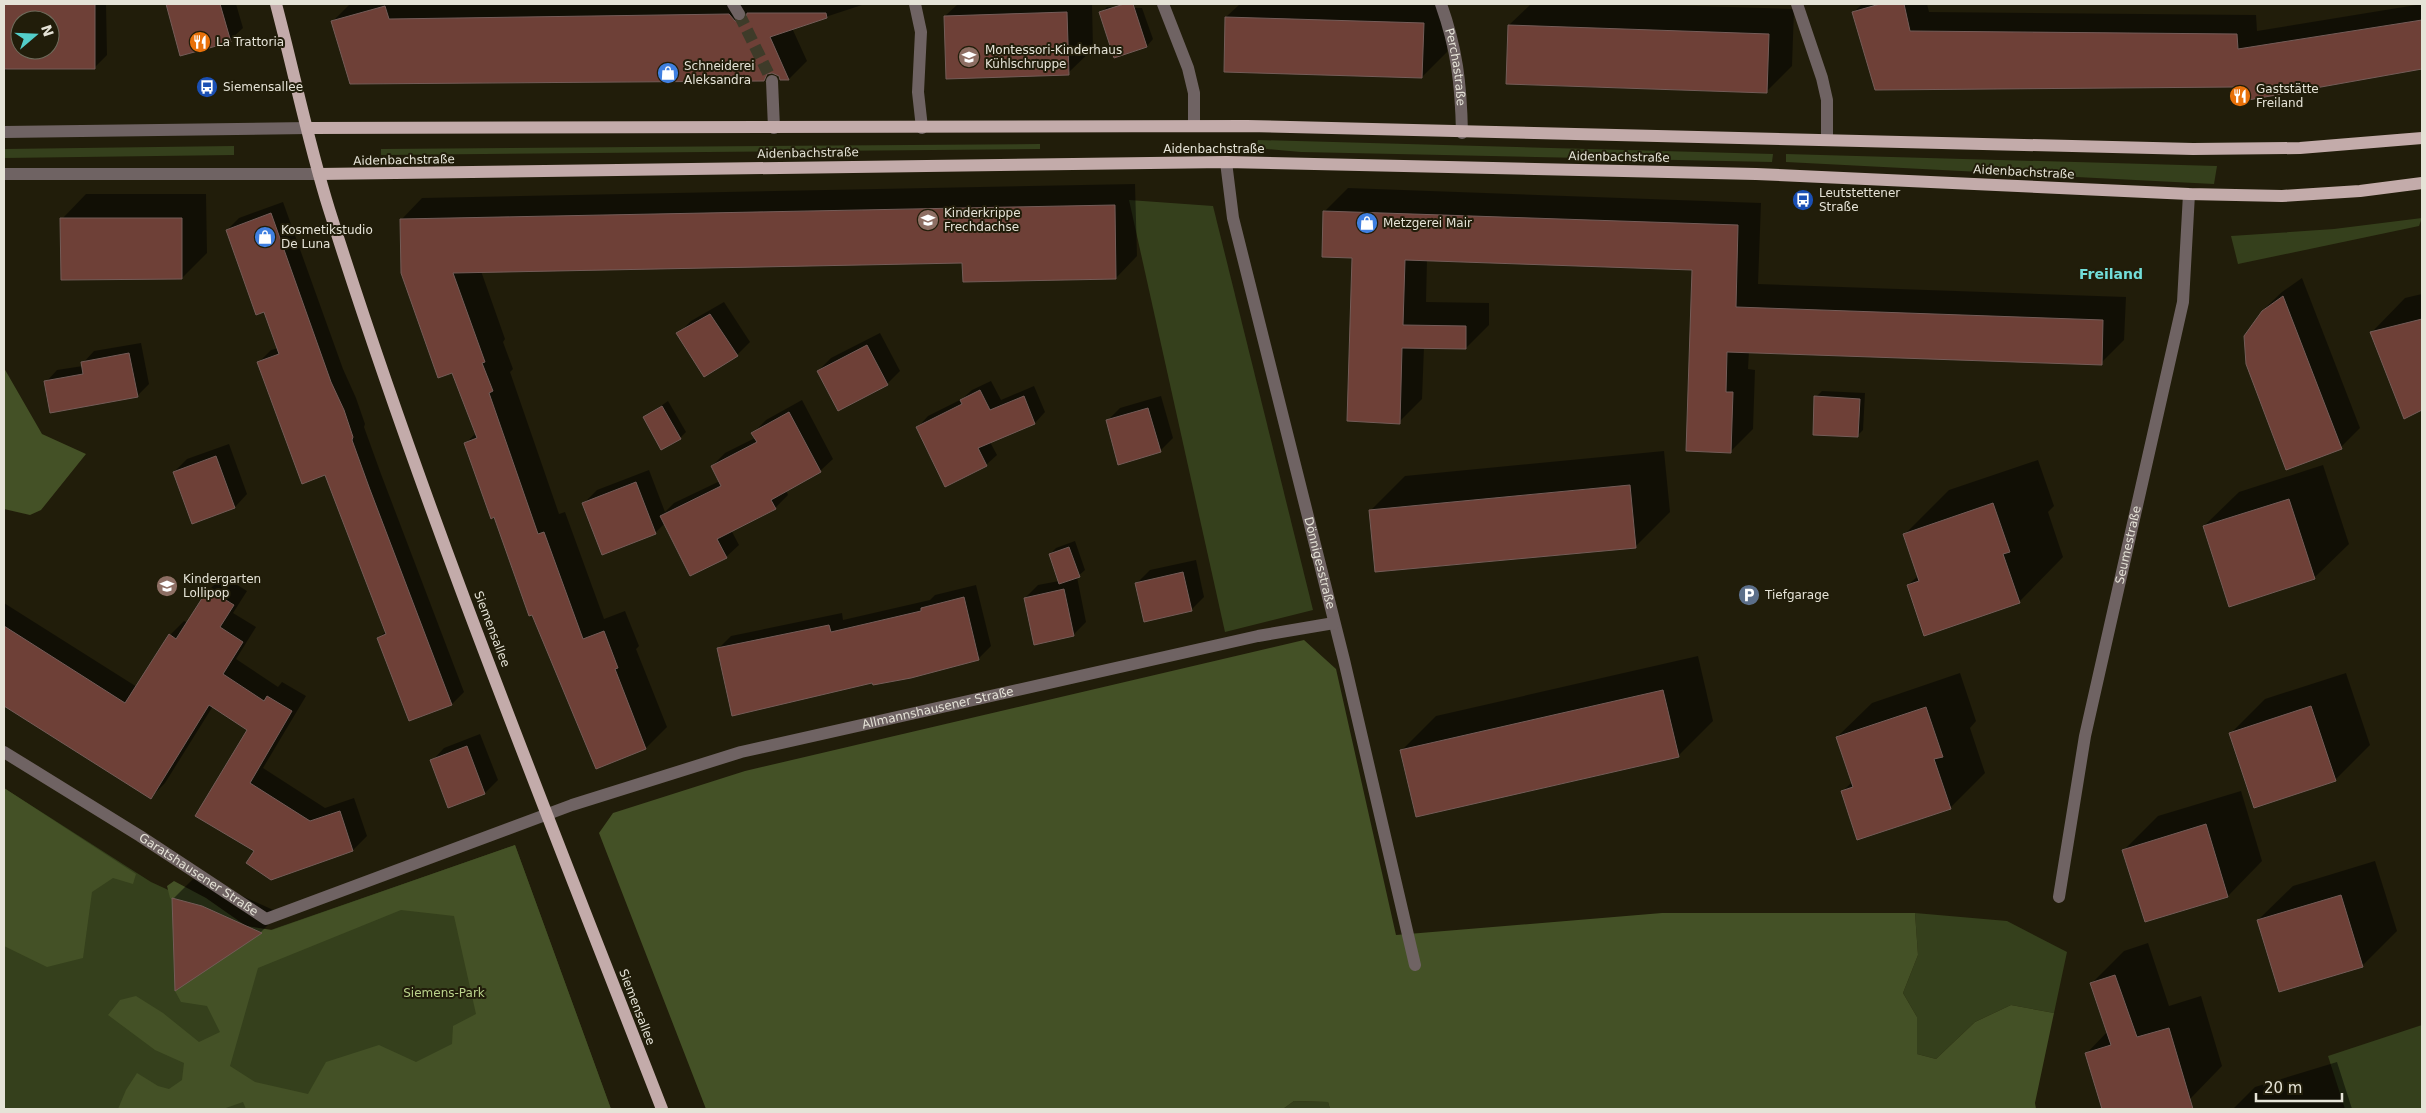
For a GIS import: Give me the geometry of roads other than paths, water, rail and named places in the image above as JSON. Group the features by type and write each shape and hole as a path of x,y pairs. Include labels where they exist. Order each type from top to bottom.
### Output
{"main road":[{"name":"Siemensallee","path":"276,4 320,174 418,473 547,815 662,1109"},
{"name":"Aidenbachstraße","path":"309,128 1194,126 1827,139 2193,149 2300,148 2422,138"},
{"name":"Aidenbachstraße","path":"320,174 1226,162 1756,174 2189,194 2282,196 2360,191 2422,183"}],"street":[{"path":"915,4 920,32 918,92 922,128"},
{"path":"1163,4 1188,68 1194,92 1194,126"},
{"name":"Perchastraße","path":"1440,4 1452,36 1460,78 1462,132"},
{"path":"1797,4 1824,85 1827,100 1827,139"},
{"path":"772,81 774,128"},
{"name":"Aidenbachstraße","path":"4,132 309,128"},
{"name":"Dönnigesstraße","path":"1226,162 1233,218 1374,784 1415,965"},
{"name":"Aidenbachstraße","path":"4,174 320,174"},
{"name":"Seumestraße","path":"2059,897 2085,736 2183,302 2189,194"},
{"name":"Allmannshausener Straße","path":"547,815 741,752 1258,636 1334,623"},
{"name":"Garatshausener Straße","path":"4,752 140,836 266,919 547,815"}],"tunnel":[{"path":"739,14 772,81"}],"place":[{"name":"La Trattoria","path":"200,42"},
{"name":"Montessori-Kinderhaus Kühlschruppe","path":"969,57"},
{"name":"Schneiderei Aleksandra","path":"668,73"},
{"name":"Siemensallee","path":"207,87"},
{"name":"Gaststätte Freiland","path":"2240,96"},
{"name":"Leutstettener Straße","path":"1803,200"},
{"name":"Kinderkrippe Frechdachse","path":"928,220"},
{"name":"Metzgerei Mair","path":"1367,223"},
{"name":"Kosmetikstudio De Luna","path":"265,237"},
{"name":"Kindergarten Lollipop","path":"167,586"},
{"name":"Tiefgarage","path":"1749,595"}],"district":[{"name":"Freiland","path":"2111,274"}],"park label":[{"name":"Siemens-Park","path":"444,993"}]}
